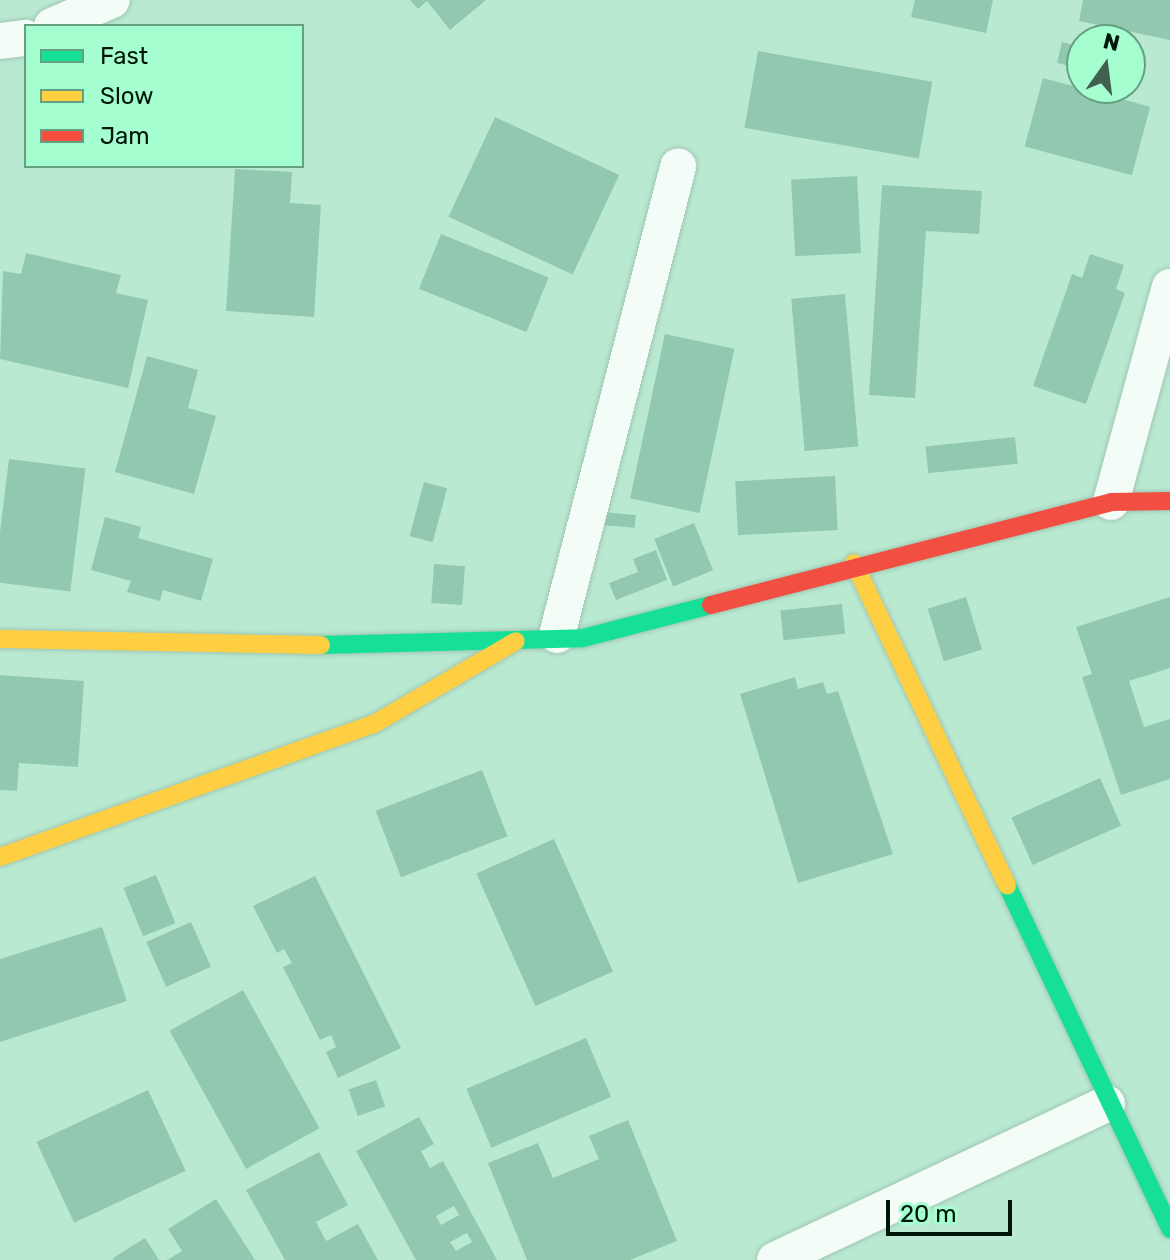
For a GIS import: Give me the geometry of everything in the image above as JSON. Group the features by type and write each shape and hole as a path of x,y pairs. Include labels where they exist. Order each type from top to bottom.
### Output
{"street":[{"path":"57,24 112,0"},
{"path":"0,41 24,38"},
{"path":"557,635 678,166"},
{"path":"1111,502 1170,287"},
{"path":"0,639 518,640 557,635 583,638 854,563 1111,502 1170,501"},
{"path":"854,563 1107,1104 1170,1229"},
{"path":"0,857 374,724 518,640"},
{"path":"775,1260 1107,1104"}],"building":[{"path":"410,0 486,0 450,30 427,1 418,9"},
{"path":"915,0 993,0 986,33 911,17"},
{"path":"1083,0 1170,0 1170,40 1146,35 1146,24 1079,21"},
{"path":"1062,42 1066,43 1066,65 1057,63"},
{"path":"758,51 932,82 919,159 744,128"},
{"path":"1043,78 1066,84 1066,104 1150,107 1132,175 1025,147"},
{"path":"495,117 619,175 573,275 449,217"},
{"path":"235,169 292,172 290,203 321,205 314,317 226,311"},
{"path":"857,176 861,253 795,256 791,179"},
{"path":"882,185 982,191 979,234 926,231 915,398 869,395"},
{"path":"441,234 549,277 526,332 419,289"},
{"path":"26,253 121,275 116,293 148,300 128,388 0,359 3,271 21,274"},
{"path":"1090,254 1124,265 1116,289 1125,293 1086,404 1033,386 1072,274 1082,278"},
{"path":"845,294 858,446 805,451 791,299"},
{"path":"665,334 734,349 700,513 630,498"},
{"path":"147,356 198,370 188,408 216,416 194,494 115,472"},
{"path":"1015,437 1018,464 928,473 925,446"},
{"path":"9,459 85,468 70,591 0,583 0,532"},
{"path":"835,476 838,530 738,535 735,481"},
{"path":"424,482 447,488 433,542 410,536"},
{"path":"603,512 636,515 635,528 602,525"},
{"path":"105,517 141,527 138,538 213,559 201,601 163,590 160,601 127,592 131,581 91,570"},
{"path":"694,523 713,570 673,586 654,539"},
{"path":"656,550 667,580 616,600 609,583 638,572 633,559"},
{"path":"434,564 465,566 462,605 431,603"},
{"path":"966,597 982,650 944,661 928,609"},
{"path":"1170,597 1170,668 1129,681 1144,727 1170,719 1170,779 1121,795 1082,677 1092,674 1076,627"},
{"path":"842,604 845,634 783,640 780,610"},
{"path":"0,675 84,681 78,767 19,763 17,791 0,790"},
{"path":"795,677 798,689 823,682 827,694 838,691 893,854 798,883 740,694"},
{"path":"482,770 507,836 401,877 376,811"},
{"path":"1100,778 1121,826 1033,865 1011,817"},
{"path":"554,839 613,971 535,1006 476,874"},
{"path":"156,875 175,923 143,936 124,888"},
{"path":"315,876 401,1048 338,1078 326,1052 336,1047 331,1035 320,1040 283,967 292,963 284,949 277,953 253,906"},
{"path":"191,922 211,967 166,987 146,942"},
{"path":"102,927 127,1001 0,1042 0,959"},
{"path":"243,990 320,1128 246,1169 170,1031"},
{"path":"586,1038 611,1097 491,1148 466,1089"},
{"path":"376,1080 385,1106 358,1116 349,1089"},
{"path":"148,1090 186,1171 74,1223 37,1142"},
{"path":"419,1117 434,1144 421,1151 430,1168 443,1161 497,1260 416,1260 356,1151","holes":["454,1206 459,1215 441,1225 436,1216","467,1233 472,1242 456,1251 450,1242"]},
{"path":"628,1120 677,1241 630,1260 527,1260 488,1163 538,1143 553,1178 599,1159 589,1136"},
{"path":"319,1152 348,1205 316,1222 326,1241 358,1224 378,1260 285,1260 246,1190"},
{"path":"216,1199 255,1260 167,1260 182,1251 168,1229"},
{"path":"145,1238 159,1260 114,1260 113,1258"}],"traffic: fast":[{"path":"321,645 583,638 711,605"},
{"path":"1007,885 1170,1229"}],"traffic: slow":[{"path":"854,563 1007,885"},
{"path":"0,639 321,645"},
{"path":"0,857 374,724 516,641"}],"traffic: jam":[{"path":"711,605 1111,502 1170,501"}]}
